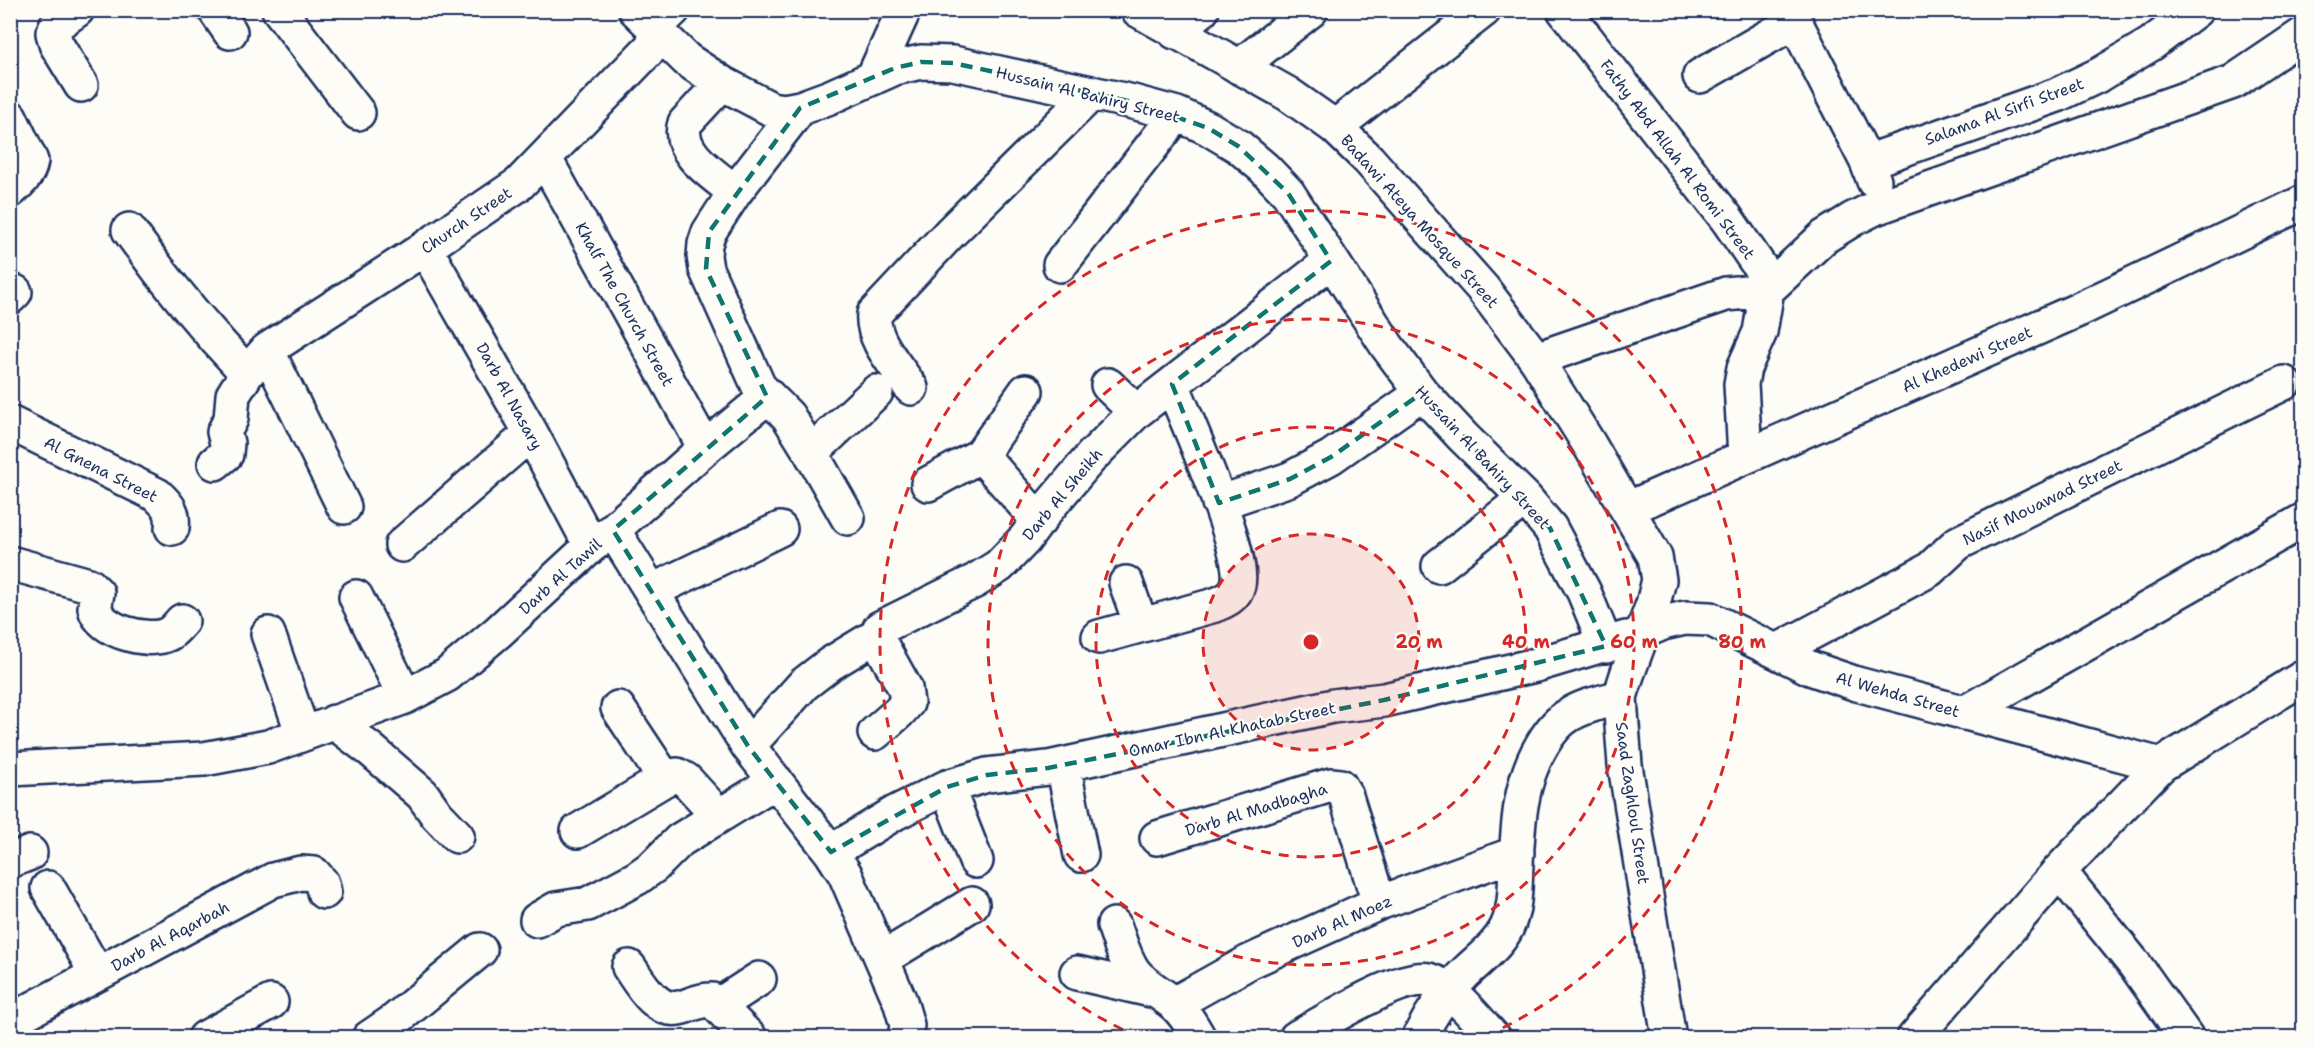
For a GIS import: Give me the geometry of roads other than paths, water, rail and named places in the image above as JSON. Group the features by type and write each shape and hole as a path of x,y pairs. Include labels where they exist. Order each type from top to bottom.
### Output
{"street":[{"path":"77,10 57,24 53,33 56,44 81,85"},
{"path":"279,10 358,113"},
{"path":"873,78 904,10"},
{"name":"Badawi Ateya Mosque Street","path":"1138,10 1288,94 1335,127 1368,159 1483,289 1536,359 1627,509"},
{"path":"1175,32 1202,10"},
{"path":"1239,67 1311,10"},
{"path":"1335,127 1484,10"},
{"name":"Fathy Abd Allah Al Romi Street","path":"1564,10 1727,219 1764,273 1767,290 1760,332 1744,368 1741,384 1745,457"},
{"name":"Salama Al Sirfi Street","path":"1867,162 2057,95 2101,74 2141,50 2196,10"},
{"path":"2290,10 2304,28"},
{"path":"1700,76 1792,16 1867,162 1883,206"},
{"name":"Hussain Al Bahiry Street","path":"656,22 687,60 722,83 771,109 784,111 800,108 830,98 895,68 921,62 953,63 1177,114 1208,128 1238,146 1288,193 1387,346 1422,393 1463,437 1526,498 1550,528 1564,551 1606,646"},
{"name":"Church Street","path":"215,463 226,454 227,443 224,432 231,419 233,395 257,362 519,184 545,159 656,22"},
{"path":"1536,359 1726,294 1767,290 1834,230 1853,219 1883,206 2234,82 2304,34"},
{"path":"722,83 685,123 682,131 687,148 735,192"},
{"path":"911,388 878,338 873,324 874,314 950,233 1092,93"},
{"path":"800,108 735,192 709,232 704,256 706,269 759,387 788,416 848,518"},
{"path":"1060,265 1177,114"},
{"path":"10,117 31,161 30,169 23,179 10,190"},
{"name":"Khalf The Church Street","path":"545,159 705,448"},
{"name":"Al Khedewi Street","path":"1627,509 2078,310 2304,202"},
{"path":"129,230 168,284 206,330 257,362 344,507"},
{"name":"Darb Al Nasary","path":"425,248 531,433 602,538 652,591 687,651 748,746 831,852 845,874 900,1001 907,1025 905,1038"},
{"name":"Darb Al Sheikh","path":"748,746 804,684 830,664 876,636 880,628 975,581 999,566 1025,539 1092,456 1136,412 1331,261"},
{"name":"Nasif Mouawad Street","path":"1776,651 1929,570 1958,543 2284,383"},
{"path":"1099,637 1230,599 1239,585 1238,557 1172,384"},
{"path":"1108,386 1136,412"},
{"path":"928,484 981,455 1026,391"},
{"path":"811,453 876,392"},
{"path":"1219,503 1290,479 1331,457 1422,393"},
{"name":"Darb Al Tawil","path":"10,769 204,759 268,747 405,697 447,675 705,448 767,397"},
{"name":"Al Gnena Street","path":"10,423 158,495 170,506 174,517 172,528"},
{"path":"402,545 531,433"},
{"path":"981,455 1039,521"},
{"path":"1439,566 1526,498"},
{"name":"Saad Zaghloul Street","path":"1627,509 1655,557 1659,580 1644,631 1620,697 1625,765 1670,1038"},
{"path":"1964,713 2304,520"},
{"path":"652,591 780,529"},
{"path":"10,563 89,585 97,594 95,608 103,623 140,638 149,639 169,634 182,621"},
{"path":"1126,583 1141,625"},
{"path":"356,597 405,697"},
{"name":"Al Wehda Street","path":"1644,631 1663,623 1685,618 1710,619 1810,668 1857,684 2161,765"},
{"name":"Omar Ibn Al Khatab Street","path":"831,852 895,813 947,787 987,775 1063,765 1333,706 1384,700 1536,666 1606,646 1644,631"},
{"path":"268,634 303,734"},
{"path":"875,733 906,703 905,688 876,636"},
{"path":"1914,1038 2059,871 2161,765 2304,677"},
{"path":"1419,1038 1428,1018 1448,991 1497,941 1507,927 1514,905 1518,820 1524,787 1532,763 1552,729 1567,716 1584,706 1620,697"},
{"path":"618,708 665,779"},
{"path":"334,722 422,794 437,815 457,836"},
{"path":"1063,765 1082,855"},
{"path":"578,831 665,779 677,776 686,780 719,816"},
{"path":"537,920 556,909 588,904 637,878 654,866 681,840 776,781"},
{"name":"Darb Al Madbagha","path":"1157,838 1331,785 1340,786 1346,796 1379,903"},
{"path":"947,787 976,861"},
{"name":"Darb Al Moez","path":"1165,998 1379,903 1517,853"},
{"path":"2059,871 2135,965 2187,1038"},
{"name":"Darb Al Aqarbah","path":"10,1021 273,880 300,873 314,874 322,883 324,892"},
{"path":"48,888 97,974"},
{"path":"882,959 972,904"},
{"path":"1114,925 1124,954 1135,973 1188,1018 1199,1038"},
{"path":"369,1038 394,1021 480,950"},
{"path":"629,967 645,990 664,1006 678,1008 698,1000 712,1000 750,1038"},
{"path":"1077,973 1165,998"},
{"path":"719,1005 759,979"},
{"path":"1296,1038 1392,986 1414,980 1430,980 1448,991 1494,1038"},
{"path":"205,1038 271,1002"}]}
